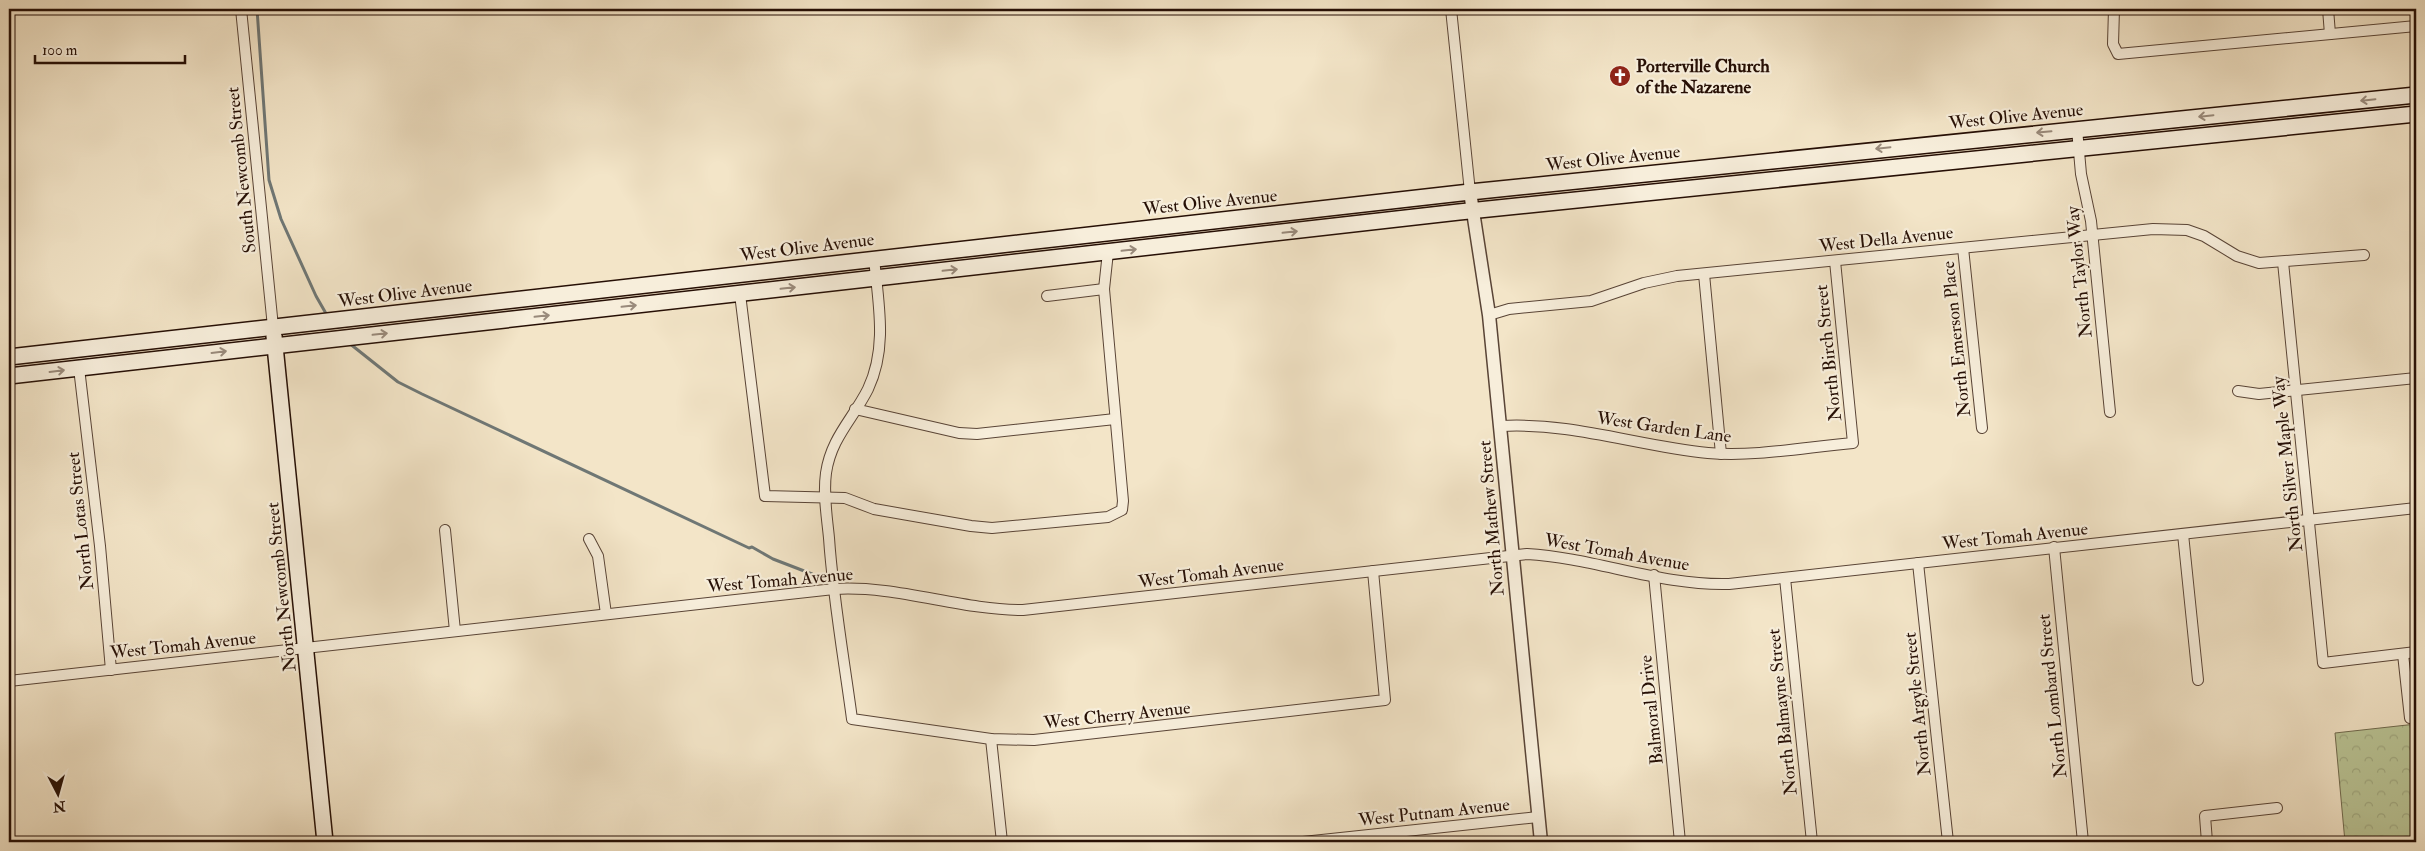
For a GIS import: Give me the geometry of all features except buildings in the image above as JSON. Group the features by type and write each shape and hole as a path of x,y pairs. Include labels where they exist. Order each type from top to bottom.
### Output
{"main road":[{"name":"West Olive Avenue","path":"9,357 1470,192 2416,95"},
{"path":"9,376 1474,210 2416,114"},
{"name":"North Newcomb Street","path":"273,327 325,842"}],"street":[{"name":"South Newcomb Street","path":"241,9 273,327"},
{"path":"1451,9 1470,192"},
{"path":"2114,9 2113,44 2118,54 2416,26"},
{"path":"2328,9 2330,34"},
{"name":"North Taylor Way","path":"2077,129 2078,149 2092,235 2110,412"},
{"name":"North Mathew Street","path":"1470,192 1489,315 1541,842"},
{"name":"West Della Avenue","path":"1489,315 1509,309 1591,302 1644,283 1677,276 2178,228 2204,236 2248,260 2260,263 2364,254"},
{"name":"North Emerson Place","path":"1963,248 1982,428"},
{"path":"740,294 765,496 845,498 874,508 992,528 1108,517 1122,510 1123,501 1104,289 1108,252"},
{"path":"834,589 825,496 826,472 831,453 845,424 856,409 871,380 880,349 881,328 874,258"},
{"name":"North Birch Street","path":"1834,261 1853,442"},
{"name":"North Silver Maple Way","path":"2282,262 2323,663 2403,654"},
{"path":"1704,274 1721,454"},
{"path":"1047,296 1104,289"},
{"name":"North Lotas Street","path":"79,368 100,546 111,670"},
{"path":"2238,391 2259,394 2416,378"},
{"path":"856,409 959,433 977,434 1115,419"},
{"name":"West Garden Lane","path":"1501,426 1549,426 1692,451 1721,454 1853,442"},
{"name":"West Tomah Avenue","path":"9,681 834,589 877,590 965,606 1023,610 1512,555 1553,556 1654,575 1716,584 2416,508"},
{"path":"444,530 455,631"},
{"path":"2183,534 2198,680"},
{"path":"589,539 598,556 606,614"},
{"name":"North Lombard Street","path":"2054,547 2083,842"},
{"name":"North Argyle Street","path":"1918,563 1948,842"},
{"name":"West Cherry Avenue","path":"834,589 852,719 991,740 1048,740 1385,700 1373,571"},
{"name":"Balmoral Drive","path":"1654,575 1680,842"},
{"name":"North Balmayne Street","path":"1785,578 1812,842"},
{"path":"2410,718 2403,654 2416,652"},
{"path":"991,740 1002,842"},
{"path":"2207,842 2205,816 2277,808"},
{"name":"West Putnam Avenue","path":"1303,842 1389,838 1538,817"}],"green space":[{"path":"2416,724 2416,842 2345,842 2335,733"}],"waterway":[{"path":"257,9 269,180 281,219 316,296 328,317"},
{"path":"349,343 398,382 422,394 749,548 752,547 773,559 812,574"}],"place":[{"name":"Porterville Church of the Nazarene","path":"1620,76"}]}
